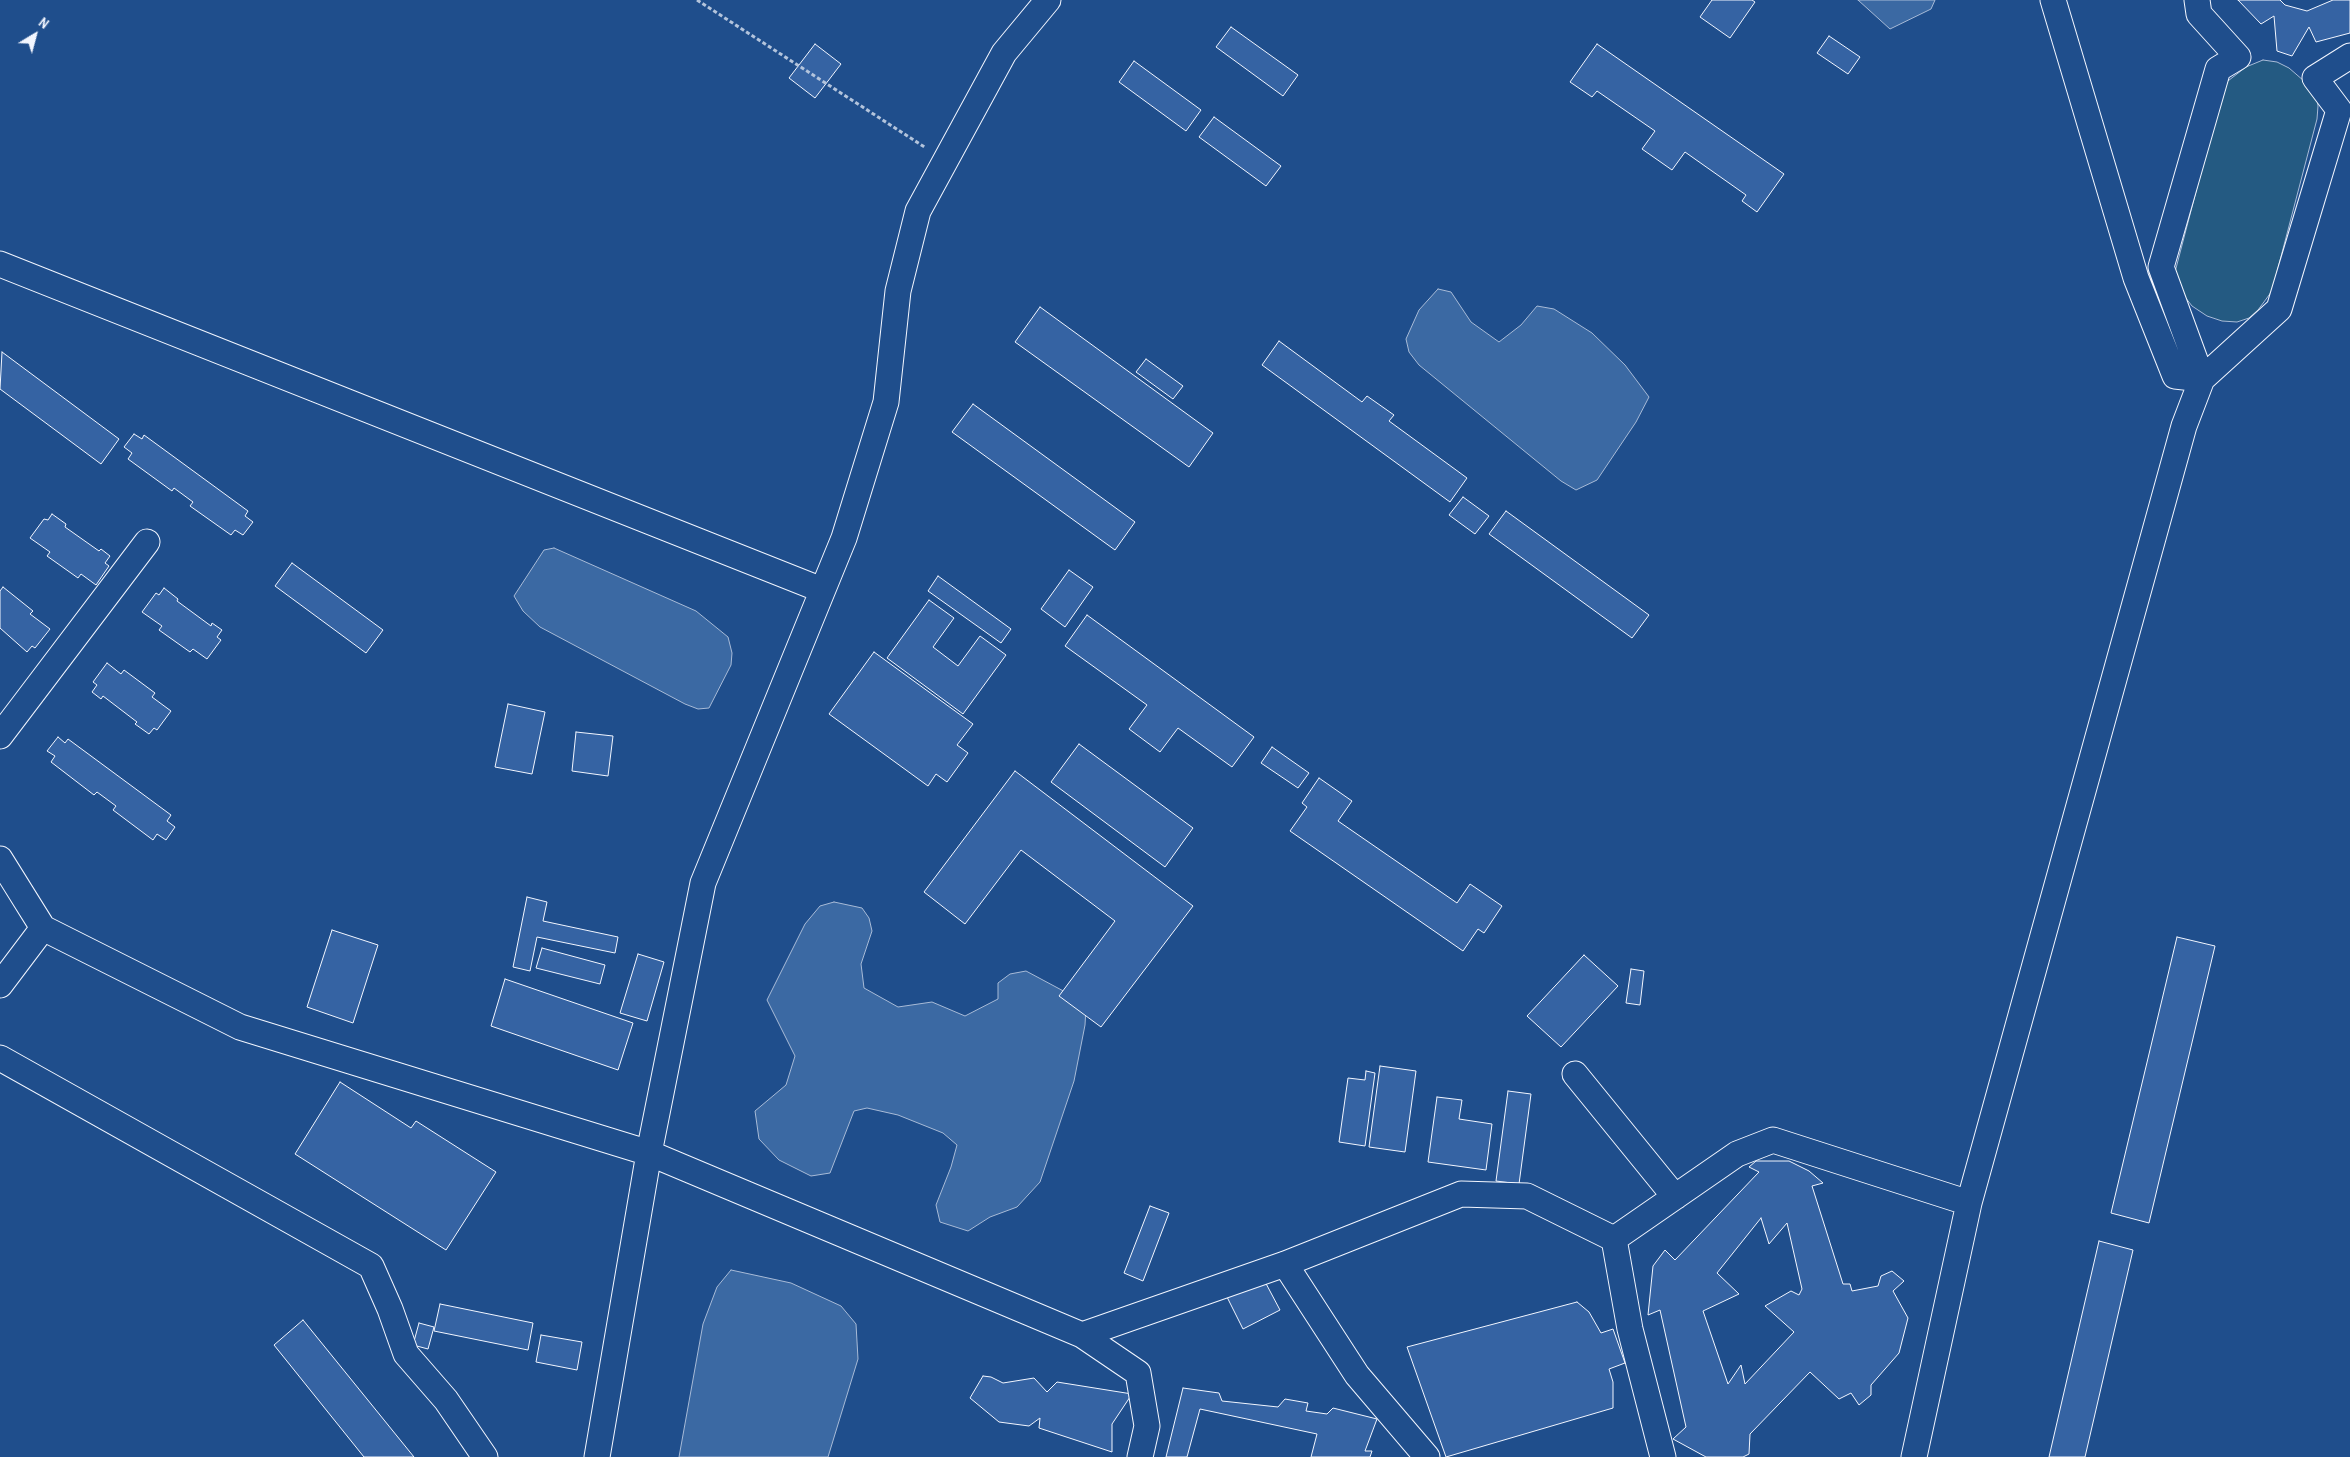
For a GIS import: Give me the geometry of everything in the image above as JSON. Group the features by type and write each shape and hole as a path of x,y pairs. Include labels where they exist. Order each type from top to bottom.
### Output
{"street":[{"path":"597,1457 649,1153 704,883 844,538 886,402 898,291 918,211 1004,53 1048,0"},
{"path":"2053,0 2136,278 2175,376 2202,379"},
{"path":"2197,0 2199,14 2238,57 2218,69 2161,267 2202,379"},
{"path":"1914,1457 1969,1203 2184,426 2202,379 2279,309 2339,110 2315,78 2350,56"},
{"path":"0,264 822,590"},
{"path":"0,736 147,542"},
{"path":"0,859 43,928 240,1027 649,1153 1082,1335 1138,1374 1147,1426 1140,1457"},
{"path":"0,985 43,928"},
{"path":"0,1058 371,1266 390,1309 406,1354 446,1400 485,1457"},
{"path":"1575,1074 1675,1197"},
{"path":"1614,1240 1737,1154 1773,1140 1969,1203"},
{"path":"1082,1335 1285,1264 1461,1194 1527,1196 1614,1240"},
{"path":"1614,1240 1630,1329 1663,1457"},
{"path":"1285,1264 1357,1375 1427,1457"}],"path":[{"path":"697,0 946,161"}],"shaded area":[{"path":"1858,0 1935,0 1931,9 1890,29"},
{"path":"2263,60 2277,62 2289,68 2304,81 2317,98 2317,119 2272,291 2258,310 2249,318 2237,322 2222,321 2207,316 2192,306 2178,288 2175,272 2224,84 2246,67"},
{"path":"1438,289 1451,292 1471,322 1499,342 1521,325 1537,306 1554,309 1592,333 1625,365 1649,397 1636,422 1597,480 1576,490 1561,481 1419,365 1409,352 1406,339 1419,310"},
{"path":"554,548 696,611 728,637 732,653 731,665 709,708 698,709 685,704 540,627 523,611 514,596 544,550"},
{"path":"834,902 862,908 869,918 872,931 861,964 864,988 898,1007 932,1002 965,1016 998,999 998,983 1010,974 1026,971 1069,994 1086,1007 1085,1025 1074,1081 1040,1182 1017,1207 990,1217 968,1231 940,1222 936,1205 951,1167 957,1145 943,1133 898,1115 867,1108 854,1111 830,1173 811,1176 779,1160 759,1139 755,1111 786,1085 795,1056 767,1000 805,924 820,906"},
{"path":"731,1270 791,1283 841,1306 856,1324 858,1359 828,1457 679,1457 703,1324 717,1287"}],"building":[{"path":"1712,0 1752,0 1755,2 1730,38 1700,17"},
{"path":"2238,0 2280,0 2285,5 2307,11 2333,0 2350,0 2350,33 2316,42 2309,27 2292,56 2277,51 2274,16 2261,24"},
{"path":"1231,27 1298,75 1283,96 1216,47"},
{"path":"1829,36 1860,57 1848,74 1817,53"},
{"path":"815,44 841,64 815,98 789,78"},
{"path":"1597,44 1784,174 1757,212 1742,201 1746,195 1685,152 1672,170 1642,149 1655,131 1597,91 1592,97 1570,82"},
{"path":"1134,61 1201,110 1186,131 1119,82"},
{"path":"1214,117 1281,166 1266,186 1199,137"},
{"path":"1040,307 1213,433 1189,467 1015,342"},
{"path":"1279,341 1362,402 1367,396 1394,415 1389,421 1467,478 1450,502 1262,365"},
{"path":"2,352 119,439 101,464 0,389"},
{"path":"1146,359 1183,386 1173,399 1136,372"},
{"path":"973,404 1135,522 1115,550 952,432"},
{"path":"134,434 142,439 144,435 248,511 245,516 253,522 243,535 235,530 231,535 190,506 193,502 174,488 172,491 128,459 132,453 124,447"},
{"path":"1463,497 1489,516 1475,534 1449,515"},
{"path":"1506,511 1649,615 1632,638 1489,534"},
{"path":"52,514 66,524 65,527 99,551 101,549 110,556 105,563 109,566 96,585 81,574 78,578 47,556 50,552 30,538 44,519 48,520"},
{"path":"292,563 383,630 366,653 275,586"},
{"path":"1069,570 1093,587 1065,627 1041,609"},
{"path":"938,576 1011,629 1001,643 928,591"},
{"path":"3,587 33,611 30,614 50,629 35,648 32,646 27,652 0,628 0,591"},
{"path":"164,588 178,599 177,601 211,626 212,623 222,630 217,637 221,640 207,659 193,649 190,652 159,630 162,626 142,612 156,593 159,595"},
{"path":"929,600 954,618 933,647 958,666 980,636 1006,655 963,714 887,658"},
{"path":"1087,615 1254,737 1232,767 1178,728 1160,752 1129,729 1147,705 1065,646"},
{"path":"874,652 973,724 957,745 968,753 947,782 936,774 928,786 829,714"},
{"path":"107,663 121,674 124,670 155,693 152,697 171,711 157,730 154,728 149,734 135,724 137,722 103,696 101,699 92,692 97,685 93,682"},
{"path":"508,704 545,712 532,774 495,767"},
{"path":"576,732 613,736 608,776 572,771"},
{"path":"58,737 65,743 68,739 171,815 167,821 175,827 166,840 157,834 153,840 113,810 116,806 97,792 94,795 51,762 55,756 47,751"},
{"path":"1079,744 1193,828 1165,867 1051,782"},
{"path":"1272,747 1309,773 1298,788 1261,763"},
{"path":"1015,771 1193,906 1101,1027 1059,996 1115,921 1021,850 965,924 924,892"},
{"path":"1319,778 1352,801 1338,821 1457,903 1470,884 1502,906 1484,933 1478,929 1463,951 1290,831 1307,807 1302,803"},
{"path":"527,897 547,902 543,921 618,937 615,953 537,937 530,971 513,967"},
{"path":"332,930 378,945 353,1023 307,1007"},
{"path":"2177,937 2215,946 2149,1223 2111,1213"},
{"path":"542,948 605,965 600,984 536,968"},
{"path":"638,954 664,962 647,1021 620,1013"},
{"path":"1584,955 1618,986 1561,1047 1527,1016"},
{"path":"1631,969 1644,971 1640,1005 1626,1003"},
{"path":"505,979 633,1023 618,1070 491,1026"},
{"path":"1380,1066 1416,1071 1405,1152 1369,1147"},
{"path":"1366,1071 1375,1073 1365,1146 1339,1142 1348,1078 1365,1080"},
{"path":"340,1082 411,1128 416,1121 496,1172 446,1250 295,1154"},
{"path":"1508,1091 1531,1094 1519,1184 1496,1181"},
{"path":"1437,1097 1462,1100 1459,1119 1492,1124 1486,1170 1428,1162"},
{"path":"1756,1161 1789,1161 1809,1171 1823,1183 1812,1186 1843,1284 1850,1284 1852,1291 1878,1286 1881,1276 1892,1271 1904,1281 1893,1291 1908,1318 1899,1353 1871,1385 1871,1395 1859,1405 1851,1393 1839,1399 1810,1372 1750,1434 1749,1454 1743,1457 1706,1457 1673,1439 1686,1427 1660,1310 1648,1315 1653,1266 1665,1250 1675,1260 1759,1172 1749,1167","holes":["1761,1218 1769,1244 1787,1223 1802,1289 1799,1295 1791,1291 1765,1306 1794,1332 1745,1384 1741,1365 1728,1384 1703,1311 1739,1294 1717,1273"]},
{"path":"1150,1206 1169,1213 1143,1281 1124,1273"},
{"path":"2099,1241 2133,1250 2085,1457 2049,1457"},
{"path":"1262,1276 1280,1310 1243,1329 1226,1295"},
{"path":"1577,1302 1589,1312 1601,1333 1613,1329 1625,1363 1609,1369 1613,1382 1613,1408 1446,1457 1407,1347"},
{"path":"440,1304 533,1323 528,1350 434,1331"},
{"path":"303,1320 414,1457 364,1457 274,1345"},
{"path":"419,1323 434,1327 428,1349 413,1345"},
{"path":"541,1335 582,1342 577,1370 536,1362"},
{"path":"983,1376 991,1377 1003,1383 1034,1378 1047,1392 1057,1382 1132,1394 1112,1424 1112,1452 1039,1428 1040,1418 1029,1426 999,1422 970,1398"},
{"path":"1183,1388 1219,1393 1222,1401 1278,1407 1285,1399 1308,1403 1306,1411 1327,1414 1333,1408 1377,1419 1365,1451 1372,1451 1370,1457 1311,1457 1317,1434 1200,1409 1187,1457 1166,1457"}]}
